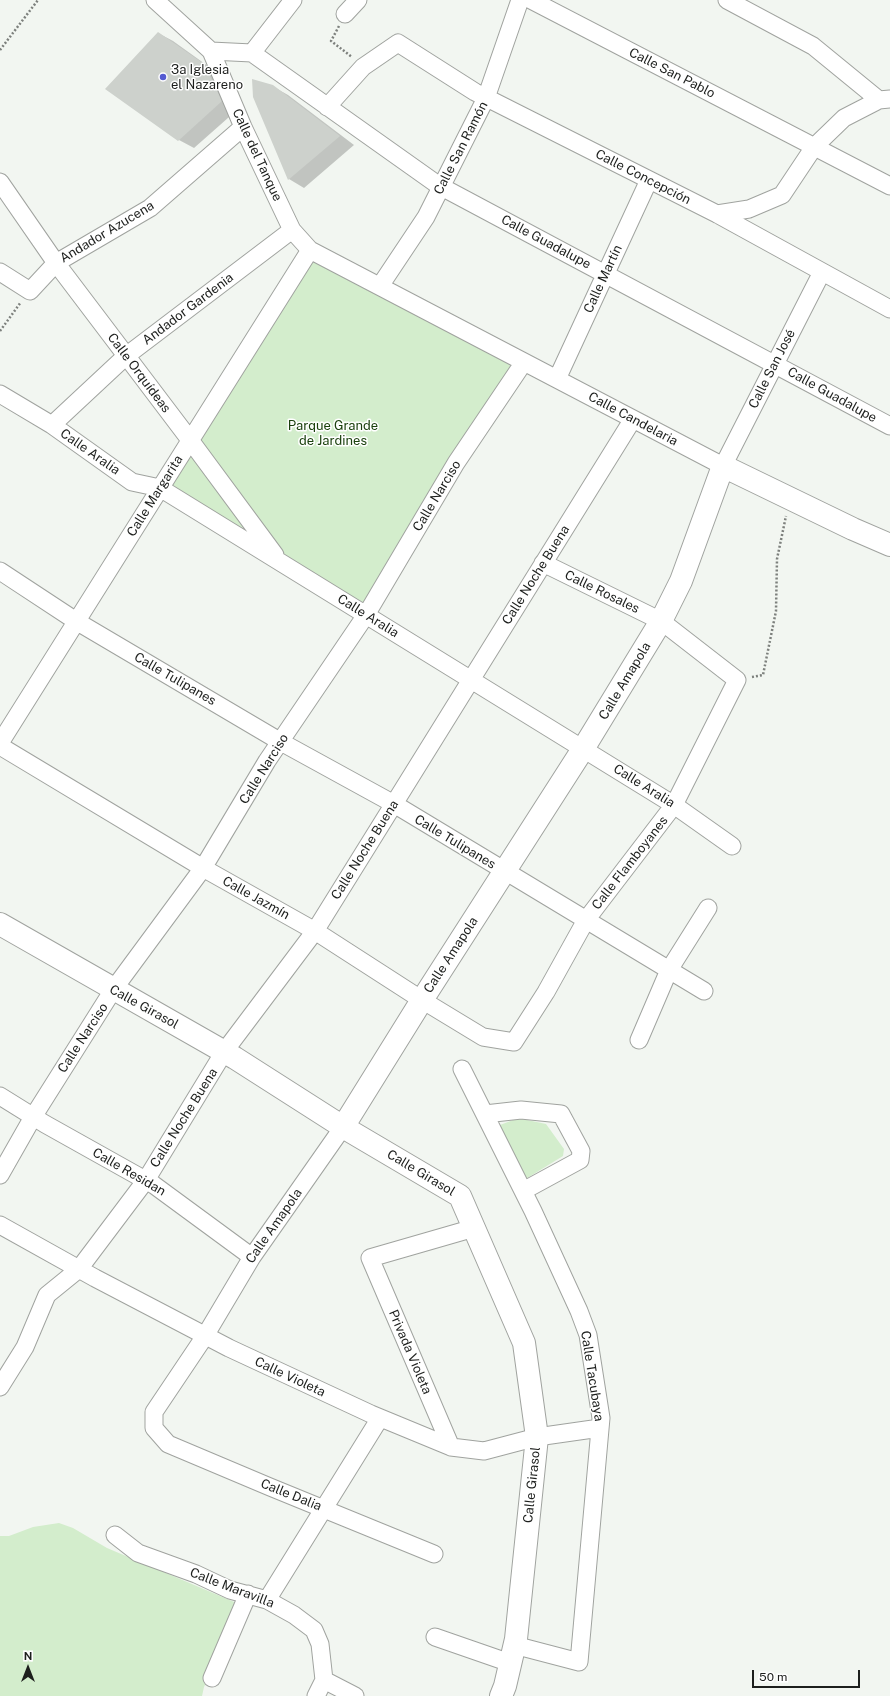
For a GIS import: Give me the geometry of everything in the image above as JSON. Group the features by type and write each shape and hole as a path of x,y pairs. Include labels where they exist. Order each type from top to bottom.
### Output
{"street":[{"name":"Calle del Tanque","path":"155,0 211,51 243,127 292,230 310,250 380,286"},
{"path":"211,51 252,53 293,0"},
{"path":"346,14 358,0"},
{"name":"Calle San Ramón","path":"380,286 426,217 486,98 520,0"},
{"name":"Calle San Pablo","path":"531,0 890,186"},
{"path":"717,214 749,209 782,195 814,147 844,118 885,100 813,46 727,0"},
{"name":"Calle Concepción","path":"363,67 398,43 486,98 717,214 890,309"},
{"name":"Calle Guadalupe","path":"252,53 441,187 890,426"},
{"path":"327,107 363,67"},
{"name":"Andador Azucena","path":"30,291 56,263 150,208 243,127"},
{"name":"Calle Martín","path":"557,379 649,180"},
{"name":"Calle Orquídeas","path":"0,182 56,263 280,562"},
{"name":"Andador Gardenia","path":"52,425 126,356 292,230"},
{"name":"Calle Margarita","path":"0,743 310,250"},
{"path":"0,272 30,291"},
{"name":"Calle San José","path":"723,466 822,272"},
{"name":"Calle Candelaria","path":"380,286 723,466 853,530 890,545"},
{"name":"Calle Narciso","path":"0,1174 33,1117 113,990 203,868 281,742 366,615 456,463 524,362"},
{"name":"Calle Aralia","path":"0,394 52,425 132,482 160,488 674,805 732,846"},
{"name":"Calle Noche Buena","path":"0,1387 25,1347 47,1295 79,1269 146,1180 224,1052 315,931 633,419"},
{"name":"Calle Amapola","path":"154,1428 154,1412 205,1336 252,1257 343,1127 422,1000 584,749 661,621 682,581 723,466"},
{"name":"Calle Rosales","path":"543,563 661,621 737,680"},
{"name":"Calle Tulipanes","path":"0,571 76,621 281,742 394,804 504,872 704,991"},
{"name":"Calle Flamboyanes","path":"514,1042 546,992 586,920 674,805 737,680"},
{"name":"Calle Jazmín","path":"0,746 203,868 315,931 422,1000 483,1037 514,1042"},
{"path":"639,1040 670,970 708,908"},
{"name":"Calle Girasol","path":"0,924 113,990 224,1052 343,1127 460,1196 524,1343 537,1437 512,1654 501,1696"},
{"name":"Calle Tacubaya","path":"462,1069 523,1191 579,1311 588,1335 601,1418 579,1662 512,1654"},
{"name":"Calle Residan","path":"0,1096 33,1117 154,1185 252,1257"},
{"path":"485,1114 521,1110 561,1114 580,1152 580,1160 523,1191"},
{"name":"Calle Violeta","path":"0,1225 205,1336 380,1418 451,1447 484,1451 537,1437 600,1428"},
{"name":"Privada Violeta","path":"451,1447 370,1258 474,1228"},
{"path":"267,1600 380,1418"},
{"name":"Calle Dalia","path":"154,1428 168,1444 434,1554"},
{"name":"Calle Maravilla","path":"115,1535 138,1553 196,1574 230,1590 267,1600 294,1615 314,1630 320,1644 324,1680"},
{"path":"212,1678 248,1594"},
{"path":"435,1637 512,1654"},
{"path":"316,1696 324,1680 354,1696"}],"path":[{"path":"0,50 38,0"},
{"path":"346,14 331,41 363,67"},
{"path":"0,331 30,291"},
{"path":"737,680 763,675 776,611 777,559 790,499"}],"green space":[{"name":"Parque Grande de Jardines","path":"310,250 524,362 366,615 160,488"},
{"path":"518,1118 546,1124 564,1149 563,1156 524,1180 495,1127"},
{"path":"59,1523 73,1528 107,1548 239,1604 204,1687 202,1696 0,1696 0,1536 9,1536 33,1527"}],"building":[{"name":"3a Iglesia el Nazareno","path":"158,32 204,64 222,101 178,141 105,89"},
{"path":"252,79 273,85 340,136 288,180 253,97"}],"place":[{"name":"3a Iglesia el Nazareno","path":"163,77"}]}
